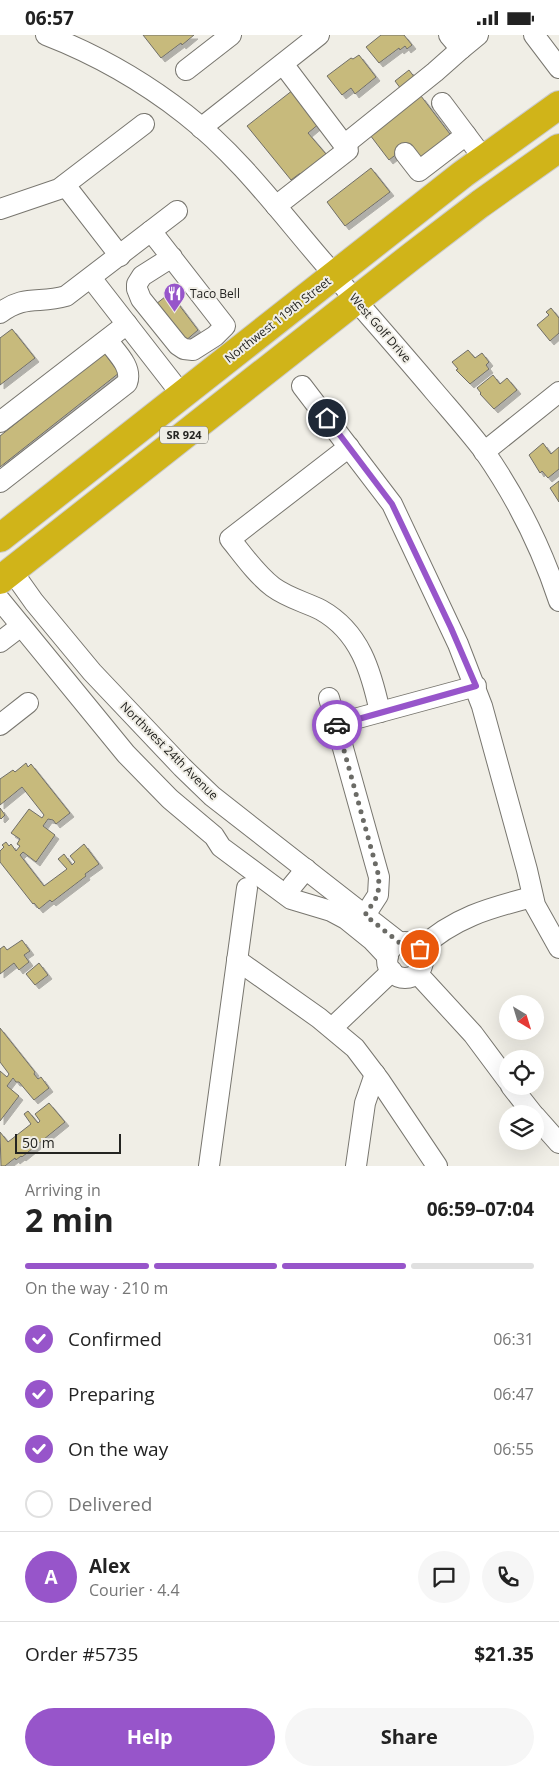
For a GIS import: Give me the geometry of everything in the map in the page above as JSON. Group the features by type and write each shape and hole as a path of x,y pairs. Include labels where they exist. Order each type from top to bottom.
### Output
{"highway":[{"name":"Northwest 119th Street","path":"0,538 334,275 484,159 559,105"},
{"name":"SR 924","path":"4,569 480,204 559,148"}],"street":[{"name":"West Golf Drive","path":"46,35 85,53 131,78 185,114 238,164 276,206 484,452 500,476 529,528 559,601"},
{"path":"186,70 231,35"},
{"path":"201,128 319,35"},
{"path":"344,145 435,72 455,42 478,35"},
{"path":"534,35 559,68"},
{"path":"276,206 348,150 282,64"},
{"path":"442,103 484,159"},
{"path":"0,209 51,193 65,185 144,124"},
{"path":"405,153 419,171 466,135"},
{"path":"65,185 120,256"},
{"path":"0,313 21,301 49,301 66,296 177,211"},
{"path":"151,231 172,257 225,326 215,337 194,351 184,349 173,340 141,299 137,289 140,279 146,273 172,257"},
{"path":"91,278 182,395"},
{"path":"0,422 127,324"},
{"path":"0,482 127,383 129,372 127,366 107,340"},
{"path":"302,386 380,486 396,511 454,635 476,686 527,870 532,897 559,948"},
{"path":"484,452 559,392"},
{"path":"349,447 230,539 258,573 273,586 291,598 330,616 352,637 359,646 369,669 380,712"},
{"name":"Northwest 24th Avenue","path":"4,569 108,690 165,750 212,796 365,915 393,957"},
{"path":"0,600 114,741 170,799 214,837 222,847 284,895 338,915 354,925 393,957 401,977 413,976 421,969 423,958 420,949 411,943 393,957 332,1028"},
{"path":"0,642 21,627"},
{"path":"336,725 476,686"},
{"path":"329,698 379,877 378,895 365,915"},
{"path":"0,725 28,703"},
{"path":"142,771 165,750"},
{"path":"214,837 226,837 319,907"},
{"path":"292,886 306,869"},
{"path":"209,1166 247,888"},
{"path":"420,949 434,935 455,923 484,911 532,897"},
{"path":"237,960 332,1028 355,1048 438,1166"},
{"path":"418,973 464,1023 499,1069"},
{"path":"356,1166 365,1103 375,1074"},
{"path":"518,1095 526,1105"},
{"path":"544,1126 559,1143"}],"building":[{"path":"143,35 194,35 161,58"},
{"path":"381,35 404,35 412,45 407,49 405,46 400,50 399,48 379,63 366,47"},
{"path":"359,55 376,77 355,94 351,88 342,95 327,76 351,58 353,59"},
{"path":"409,70 418,82 404,93 395,81"},
{"path":"293,90 320,123 308,133 326,154 314,170 299,174 291,180 247,126"},
{"path":"421,96 453,138 421,162 408,145 389,160 370,135"},
{"path":"371,168 390,192 345,226 327,202"},
{"name":"Taco Bell","path":"170,293 198,330 184,342 156,304"},
{"path":"551,308 559,318 559,333 550,341 537,325 549,315 546,312"},
{"path":"12,329 35,358 0,385 0,338"},
{"path":"468,350 475,358 482,353 489,362 486,365 489,369 470,384 456,370 458,369 452,362"},
{"path":"104,353 119,373 0,467 0,436"},
{"path":"493,375 500,384 507,378 517,390 494,409 477,388"},
{"path":"543,443 551,454 559,447 559,469 548,478 542,471 540,473 529,455"},
{"path":"559,481 559,502 550,488"},
{"path":"26,763 28,767 31,764 70,813 56,824 53,820 48,819 43,826 55,835 36,862 23,852 20,855 44,886 67,869 58,859 64,854 72,865 75,862 70,856 84,844 99,864 52,902 50,900 39,909 0,862 0,851 4,847 2,845 6,842 9,846 11,844 16,851 20,846 17,844 20,839 11,833 29,809 42,818 44,815 22,787 0,805 0,779 13,770 15,772"},
{"path":"0,808 5,815 1,819 0,818"},
{"path":"22,940 30,951 24,955 29,962 19,970 14,963 0,974 0,949 4,946 7,950"},
{"path":"39,963 48,975 35,985 26,974"},
{"path":"0,1028 35,1072 34,1074 38,1079 41,1077 49,1088 34,1100 19,1082 16,1082 13,1078 7,1086 19,1096 0,1121 0,1071 7,1077 9,1074 0,1062"},
{"path":"49,1103 65,1122 22,1157 16,1160 15,1158 5,1166 1,1166 0,1132 8,1142 31,1124 24,1114 28,1111 38,1123 40,1121 35,1114"}],"way so far":[{"path":"337,725 379,877 378,895 365,915 400,943 411,943 420,949"}],"place":[{"name":"Taco Bell","path":"174,313"}],"route":[{"path":"327,418 380,486 406,529 476,686 337,725"}]}
